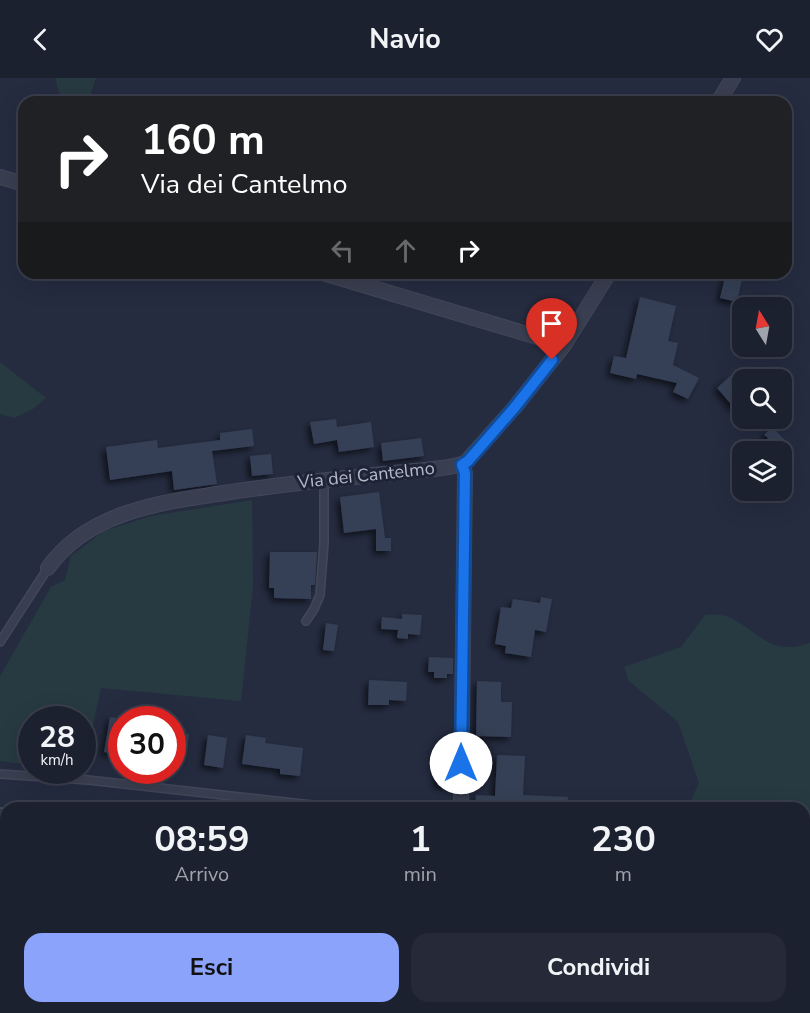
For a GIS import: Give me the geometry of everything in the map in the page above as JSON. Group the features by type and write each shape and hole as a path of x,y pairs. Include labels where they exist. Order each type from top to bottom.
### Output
{"street":[{"path":"722,96 733,78"},
{"path":"0,177 18,182"},
{"path":"343,279 564,345"},
{"path":"461,802 465,473 462,465 515,407 564,345 605,279"},
{"name":"Via dei Cantelmo","path":"48,568 68,546 90,531 128,513 150,506 270,485 462,465"}],"lane":[{"path":"306,621 320,594 324,543 324,480"},
{"path":"0,642 48,568"},
{"path":"0,774 88,780 285,802"}],"shaded area":[{"path":"56,78 96,78 90,96 61,96"},
{"path":"0,362 46,398 33,409 14,418 0,414"},
{"path":"252,500 253,586 241,701 101,688 96,711 96,706 18,706 18,763 0,761 0,676 51,587 65,580 71,556 104,531 151,516"},
{"path":"705,615 729,617 775,645 796,647 810,643 810,802 690,802 699,783 678,722 629,681 624,667 681,647"}],"building":[{"path":"725,279 742,279 738,297 732,297 732,301 720,298"},
{"path":"640,297 676,306 668,341 678,343 673,365 699,378 688,399 673,392 677,383 637,374 636,379 610,373 614,356 626,358"},
{"path":"730,376 732,378 732,405 717,388"},
{"path":"336,419 337,427 371,422 374,447 339,452 337,440 314,444 310,422"},
{"path":"252,429 254,446 212,451 217,484 174,490 172,471 110,480 106,447 157,440 158,448 220,440 220,433"},
{"path":"770,429 774,429 786,441 765,441 768,438 764,435"},
{"path":"421,438 424,456 383,461 381,443"},
{"path":"271,454 273,474 252,476 250,456"},
{"path":"379,492 385,538 391,538 391,551 376,551 376,529 344,533 340,497"},
{"path":"270,552 317,552 315,585 311,585 311,599 274,598 274,588 269,588"},
{"path":"541,597 552,599 546,632 535,630 531,657 505,653 506,646 495,644 501,607 511,608 513,599 540,603"},
{"path":"402,614 422,615 420,635 408,634 408,639 397,638 398,630 381,629 382,617 402,619"},
{"path":"326,623 338,625 334,651 323,650"},
{"path":"429,657 453,658 453,674 447,674 447,678 434,678 434,672 428,672"},
{"path":"369,680 407,682 406,701 389,700 389,705 368,705"},
{"path":"477,681 501,682 501,702 512,702 511,737 476,736"},
{"path":"108,729 108,753 104,752"},
{"path":"186,734 189,734 186,754"},
{"path":"208,735 227,738 223,768 204,765"},
{"path":"246,735 266,738 265,743 303,748 300,776 280,774 280,769 242,764"},
{"path":"444,753 453,753 452,785 437,785 437,771 444,770"},
{"path":"497,755 525,756 523,795 568,797 568,802 475,802 476,795 495,796"}],"route":[{"path":"461,763 465,473 462,465 515,407 552,360"}]}
